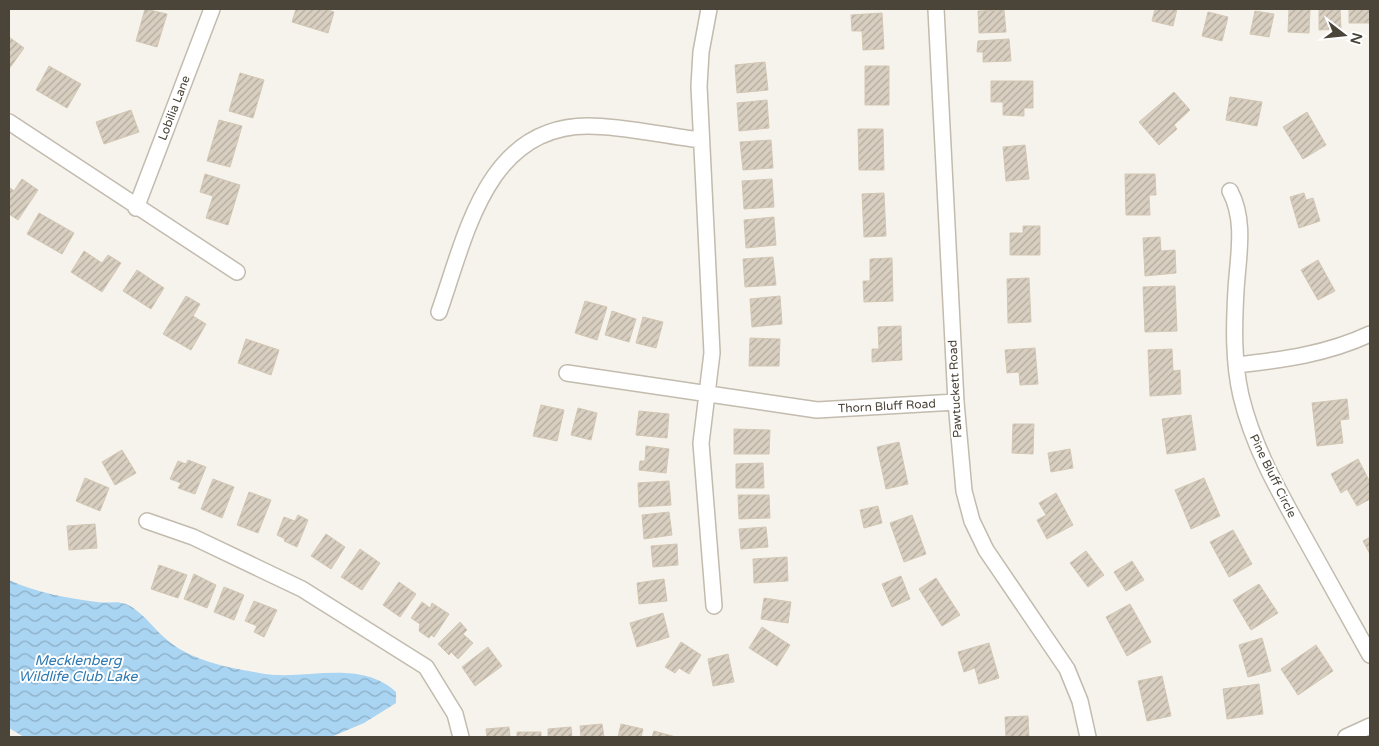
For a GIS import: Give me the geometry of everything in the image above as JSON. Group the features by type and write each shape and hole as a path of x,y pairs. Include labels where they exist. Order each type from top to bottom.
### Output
{"street":[{"name":"Lobilia Lane","path":"136,208 212,9"},
{"path":"709,9 701,52 699,86 712,353 701,443 714,606"},
{"name":"Pawtuckett Road","path":"936,9 956,402 960,466 964,491 972,521 986,550 1067,669 1080,701 1088,737"},
{"path":"9,122 136,208 237,272"},
{"path":"439,312 484,190 499,168 522,147 546,134 567,128 588,126 701,140"},
{"name":"Pine Bluff Circle","path":"1230,190 1239,211 1240,233 1235,326 1236,365 1248,420 1261,457 1370,655"},
{"path":"1236,365 1307,356 1327,351 1370,334"},
{"name":"Thorn Bluff Road","path":"567,373 818,410 956,402"},
{"path":"147,521 193,537 302,589 426,667 455,714 461,737"},
{"path":"1346,737 1370,726"}],"water":[{"name":"Mecklenberg Wildlife Club Lake","path":"9,580 41,592 64,597 126,604 137,611 176,647 212,663 265,674 350,673 366,676 382,682 396,692 396,703 364,723 331,737 24,737 9,728"}],"building":[{"path":"145,9 167,14 157,47 136,41"},
{"path":"296,9 324,9 334,12 328,33 292,22"},
{"path":"1155,9 1177,9 1173,26 1152,21"},
{"path":"1289,9 1310,9 1309,33 1288,32"},
{"path":"1319,9 1340,9 1341,29 1319,30"},
{"path":"1349,9 1370,9 1370,23 1349,23"},
{"path":"1004,10 1006,32 979,33 978,11"},
{"path":"1255,11 1274,14 1269,37 1250,34"},
{"path":"1208,12 1228,17 1222,41 1202,36"},
{"path":"882,13 884,49 863,50 862,31 852,31 851,15"},
{"path":"9,37 24,48 9,69"},
{"path":"1009,39 1011,61 983,62 983,52 977,52 978,41"},
{"path":"765,62 768,90 737,93 735,65"},
{"path":"49,66 81,84 67,108 36,90"},
{"path":"865,66 889,66 889,105 865,105"},
{"path":"240,73 264,80 253,118 229,111"},
{"path":"991,81 1033,81 1033,108 1024,108 1024,116 1003,115 1003,102 991,102"},
{"path":"1174,92 1190,110 1174,125 1177,129 1159,145 1139,122"},
{"path":"1230,97 1262,102 1257,126 1226,120"},
{"path":"767,100 769,128 739,131 737,103"},
{"path":"131,110 139,132 104,144 96,122"},
{"path":"1307,112 1326,145 1303,159 1283,127"},
{"path":"219,120 242,126 230,167 207,161"},
{"path":"858,129 883,129 884,170 859,170"},
{"path":"771,140 773,168 743,170 740,142"},
{"path":"1025,145 1029,179 1006,181 1003,147"},
{"path":"205,174 240,185 228,225 206,218 213,196 200,192"},
{"path":"1125,174 1155,174 1156,195 1149,195 1150,215 1126,215"},
{"path":"22,179 38,190 18,220 9,214 9,187 14,191"},
{"path":"772,179 774,207 744,209 742,181"},
{"path":"884,193 886,236 864,237 862,194"},
{"path":"1304,193 1306,200 1313,198 1320,221 1299,228 1290,197"},
{"path":"39,213 74,233 62,254 27,234"},
{"path":"774,217 776,245 746,248 744,220"},
{"path":"1023,226 1040,226 1040,255 1010,255 1010,233 1023,233"},
{"path":"1160,237 1161,251 1175,250 1176,273 1145,276 1143,238"},
{"path":"84,251 102,263 108,255 121,263 102,292 71,272"},
{"path":"773,257 776,285 745,287 743,259"},
{"path":"892,258 893,301 864,302 863,281 870,281 870,259"},
{"path":"1318,260 1335,291 1318,300 1301,270"},
{"path":"137,270 164,288 151,309 123,291"},
{"path":"1029,278 1031,322 1008,323 1007,279"},
{"path":"1175,286 1177,331 1145,332 1143,287"},
{"path":"186,296 200,304 193,316 206,324 191,350 163,334"},
{"path":"780,296 782,324 752,327 750,299"},
{"path":"585,301 607,307 597,340 575,333"},
{"path":"612,311 636,319 629,342 605,335"},
{"path":"643,317 663,322 656,348 636,343"},
{"path":"901,326 902,360 872,362 872,349 879,349 878,327"},
{"path":"750,338 780,339 779,366 749,366"},
{"path":"246,339 279,350 271,375 238,363"},
{"path":"1035,348 1038,384 1020,385 1019,372 1007,373 1005,350"},
{"path":"1172,349 1173,371 1180,370 1181,394 1150,396 1148,350"},
{"path":"1347,399 1349,419 1340,420 1343,443 1317,446 1312,403"},
{"path":"541,405 564,410 557,441 533,436"},
{"path":"578,408 597,413 591,440 571,435"},
{"path":"639,411 669,414 667,438 636,435"},
{"path":"1191,415 1196,450 1167,454 1162,419"},
{"path":"1013,424 1034,424 1033,454 1012,453"},
{"path":"734,429 770,430 769,454 734,454"},
{"path":"899,442 908,484 886,489 877,447"},
{"path":"646,446 669,449 666,473 639,470 640,461 645,461"},
{"path":"1070,449 1073,468 1051,472 1048,453"},
{"path":"122,450 136,473 115,485 102,462"},
{"path":"1358,459 1370,482 1370,499 1357,506 1347,489 1341,493 1331,474"},
{"path":"188,460 206,467 195,494 178,488 181,483 170,479 178,461 186,464"},
{"path":"763,463 764,488 736,488 736,464"},
{"path":"85,478 109,488 100,511 76,501"},
{"path":"1204,478 1220,516 1191,529 1175,490"},
{"path":"213,479 234,487 222,518 201,509"},
{"path":"669,481 671,505 639,507 638,483"},
{"path":"249,492 271,500 258,533 237,525"},
{"path":"1056,493 1073,525 1047,539 1037,520 1046,515 1039,503"},
{"path":"738,495 769,495 770,518 739,519"},
{"path":"878,506 882,523 864,528 860,510"},
{"path":"669,512 672,535 644,539 642,515"},
{"path":"298,515 308,520 297,547 284,541 285,539 277,535 284,517 295,521"},
{"path":"912,515 926,554 904,562 890,523"},
{"path":"95,524 97,548 69,550 67,526"},
{"path":"766,527 768,547 741,549 739,529"},
{"path":"1233,530 1252,564 1229,577 1210,542"},
{"path":"326,534 345,547 331,569 311,556"},
{"path":"1370,537 1370,554 1363,541"},
{"path":"677,544 678,565 653,567 651,546"},
{"path":"360,549 380,563 362,590 341,577"},
{"path":"1086,551 1104,575 1088,587 1070,563"},
{"path":"787,557 788,581 754,583 753,559"},
{"path":"1132,561 1144,580 1126,591 1114,572"},
{"path":"159,565 187,575 178,598 151,589"},
{"path":"194,574 216,585 207,608 184,599"},
{"path":"901,576 910,599 892,607 882,584"},
{"path":"936,578 960,615 942,626 919,589"},
{"path":"664,579 667,601 639,604 637,583"},
{"path":"399,582 416,594 400,617 383,605"},
{"path":"1259,584 1278,613 1251,630 1233,600"},
{"path":"224,587 244,595 234,620 214,612"},
{"path":"764,598 791,602 788,623 761,619"},
{"path":"254,601 277,610 264,637 254,632 257,626 245,621"},
{"path":"422,602 430,608 432,603 449,614 434,637 431,635 429,638 419,631 420,624 411,618"},
{"path":"1130,604 1151,642 1127,656 1106,617"},
{"path":"663,613 669,637 637,647 630,623"},
{"path":"460,622 467,630 463,634 473,643 458,659 451,652 449,655 438,644"},
{"path":"762,627 790,645 777,666 749,648"},
{"path":"1262,638 1271,671 1248,677 1239,645"},
{"path":"681,642 701,655 689,674 679,668 675,673 665,667"},
{"path":"989,643 999,678 979,684 975,668 964,672 958,652"},
{"path":"1316,645 1333,671 1298,695 1281,669"},
{"path":"488,647 502,666 475,686 462,667"},
{"path":"728,654 734,682 713,686 708,659"},
{"path":"1162,676 1171,716 1147,721 1138,681"},
{"path":"1259,684 1263,714 1227,719 1223,689"},
{"path":"1028,716 1029,737 1006,737 1005,717"},
{"path":"602,724 604,737 581,737 580,726"},
{"path":"621,724 643,729 641,737 618,737"},
{"path":"509,727 510,737 487,737 486,729"},
{"path":"571,727 572,737 548,737 548,729"},
{"path":"654,731 676,737 652,737"},
{"path":"517,732 541,732 541,737 517,737"}]}
